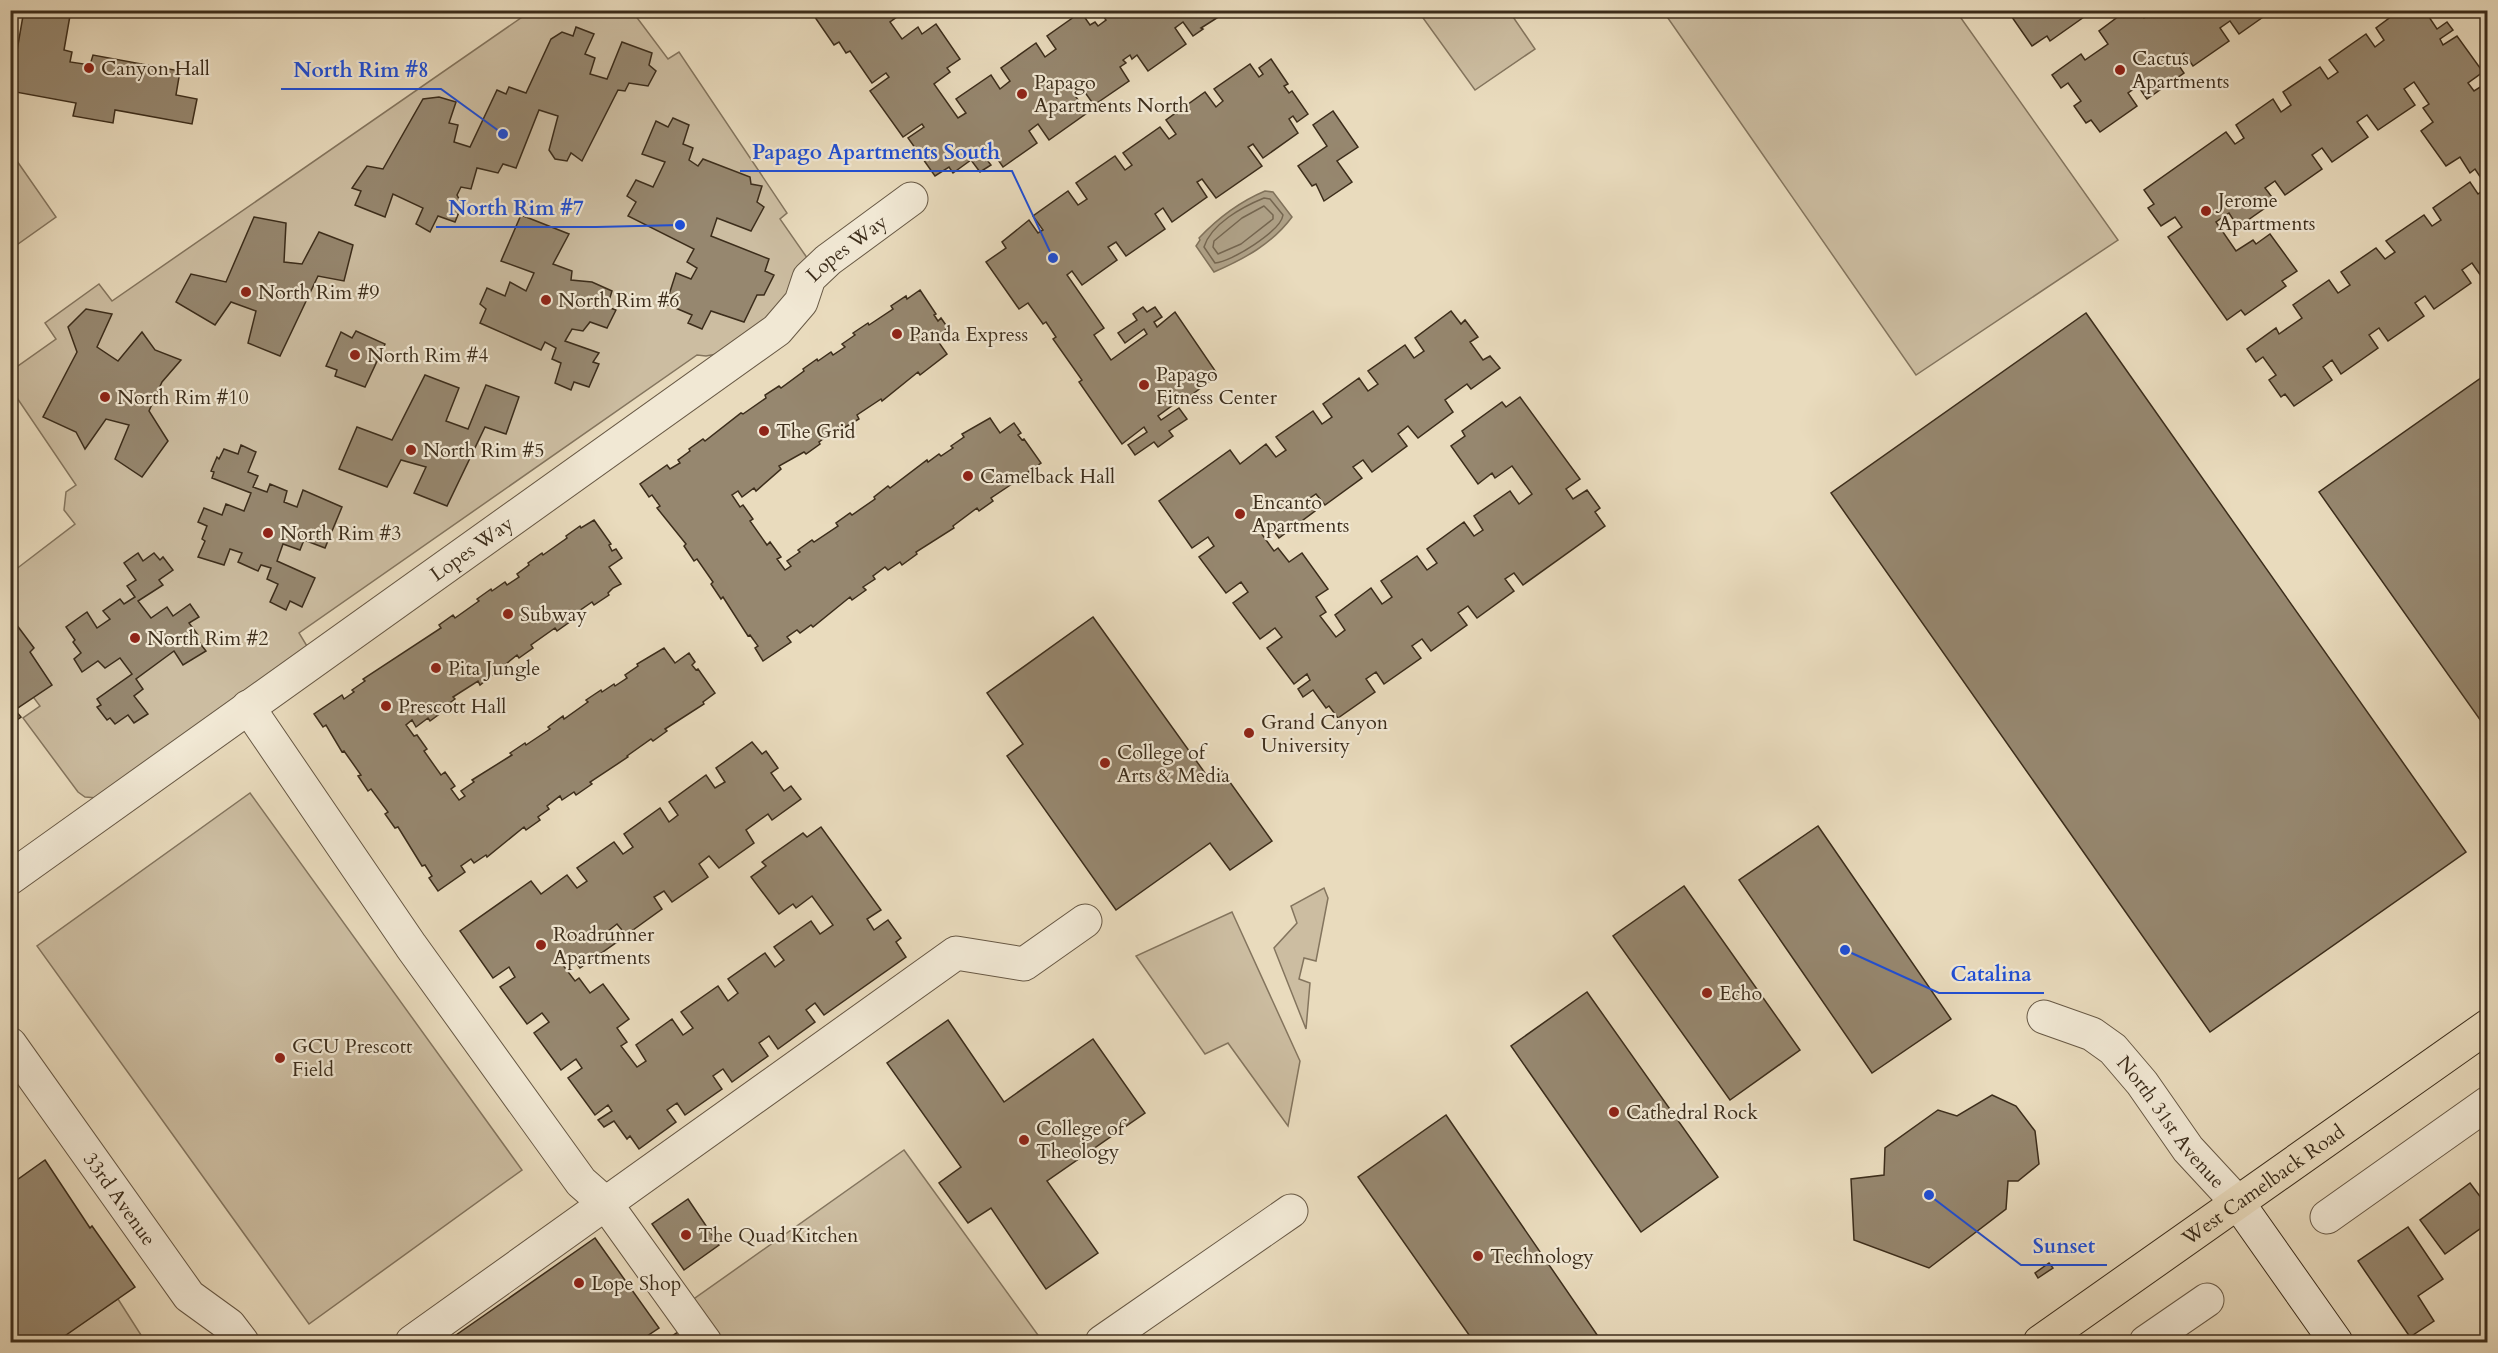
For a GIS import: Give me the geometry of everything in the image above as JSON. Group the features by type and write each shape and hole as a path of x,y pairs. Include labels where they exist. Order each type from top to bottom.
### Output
{"main road":[{"name":"West Camelback Road","path":"2040,1342 2487,1026"}],"street":[{"name":"Lopes Way","path":"10,878 777,330 801,302 809,278 911,199"},
{"path":"248,707 411,946 581,1182 606,1204 705,1342"},
{"path":"412,1342 956,953 1024,964 1085,921"},
{"name":"North 31st Avenue","path":"2044,1017 2092,1034 2113,1049 2142,1083 2188,1149 2238,1203 2336,1342"},
{"name":"33rd Avenue","path":"10,1044 189,1296 229,1325 242,1342"},
{"path":"2327,1217 2487,1104"},
{"path":"1102,1342 1290,1211"},
{"path":"2146,1342 2207,1300"}],"shaded area":[{"path":"531,11 632,11 668,59 679,52 787,213 780,219 810,262 791,298 722,353 697,355 299,633 310,651 98,798 85,797 78,792 23,718 40,706 11,667 11,573 75,524 64,510 66,492 76,485 11,389 11,371 56,339 45,323 99,284 112,301"},
{"path":"1418,11 1509,11 1535,49 1475,90"},
{"path":"1663,11 1956,11 2118,240 1916,375"},
{"path":"10,151 56,217 11,249 10,249"},
{"name":"GCU Prescott Field","path":"250,793 522,1170 309,1324 37,946"},
{"path":"1324,888 1328,898 1316,961 1304,958 1299,979 1310,983 1306,1029 1274,948 1297,923 1291,906"},
{"path":"1232,912 1300,1061 1288,1126 1228,1043 1205,1054 1136,956"},
{"path":"904,1150 1043,1342 705,1342 681,1308"},
{"path":"118,1299 141,1335 130,1342 55,1342"}],"water":[{"path":"1265,191 1273,192 1292,217 1276,235 1257,250 1214,272 1196,246 1199,238 1230,211"}],"building":[{"name":"Canyon Hall","path":"24,10 71,10 64,50 72,52 70,62 90,65 93,55 180,71 176,95 197,99 192,124 115,110 113,123 73,116 76,103 10,91"},
{"name":"Papago Apartments North","path":"810,10 907,10 890,22 902,39 918,27 922,34 936,24 960,59 947,68 950,72 934,84 958,118 966,113 956,99 991,75 1000,89 1010,81 1001,68 1036,43 1045,57 1056,49 1047,36 1081,12 1090,25 1095,22 1098,26 1106,20 1103,16 1109,12 1108,10 1228,11 1201,28 1203,29 1193,36 1183,22 1175,28 1186,44 1148,71 1137,55 1132,59 1130,55 1123,60 1126,63 1120,67 1129,81 1094,105 1084,91 1076,97 1087,113 1049,140 1038,124 1029,131 1037,143 1003,167 994,154 987,160 991,165 980,172 971,160 953,173 949,167 935,176 908,138 924,127 922,124 903,137 870,91 889,77 886,73 872,83 850,51 846,53 839,42 834,45"},
{"name":"Cactus Apartments","path":"2007,10 2090,10 2091,12 2050,41 2047,36 2032,46"},
{"name":"Cactus Apartments","path":"2127,10 2138,10 2144,18 2155,10 2273,10 2239,34 2230,21 2220,28 2229,41 2193,66 2184,53 2175,60 2184,73 2147,99 2138,86 2128,93 2137,106 2100,132 2091,120 2086,123 2074,106 2081,101 2068,83 2061,88 2052,75 2081,54 2085,60 2108,44 2099,31"},
{"name":"Jerome Apartments","path":"2400,10 2419,10 2422,14 2425,11 2437,29 2447,22 2453,30 2440,39 2443,45 2457,36 2483,72 2468,83 2474,91 2488,82 2488,271 2481,276 2472,263 2462,270 2471,283 2434,309 2425,296 2415,303 2424,316 2388,341 2379,328 2369,335 2378,348 2341,374 2332,360 2323,367 2332,380 2294,406 2285,394 2281,397 2269,380 2276,375 2263,357 2256,362 2247,349 2276,328 2279,334 2302,318 2293,305 2329,280 2338,293 2350,285 2341,272 2376,248 2385,259 2395,252 2386,241 2424,215 2432,226 2441,220 2433,208 2470,182 2478,194 2487,187 2475,169 2470,173 2460,157 2446,166 2421,131 2433,122 2423,108 2429,104 2414,82 2404,89 2415,105 2378,130 2367,115 2357,122 2368,137 2332,162 2322,148 2312,155 2322,169 2285,195 2275,181 2265,188 2275,201 2238,227 2229,213 2216,222 2236,251 2253,240 2256,244 2270,234 2297,271 2282,281 2286,286 2245,315 2241,310 2227,320 2168,237 2182,227 2175,217 2161,226 2148,208 2154,204 2144,190 2226,132 2235,144 2244,138 2236,125 2273,99 2281,112 2291,105 2283,92 2320,67 2328,79 2338,72 2329,60 2366,34 2375,47 2384,40 2376,28"},
{"path":"576,27 594,34 585,54 595,58 590,74 607,79 622,42 652,53 649,65 656,71 648,86 629,83 625,91 618,90 582,161 571,153 567,161 555,159 549,150 558,116 539,110 516,168 503,164 498,173 477,168 471,189 461,187 457,195 462,205 455,222 438,216 430,232 416,224 423,208 393,194 385,217 355,205 361,191 352,188 367,166 383,169 423,99 439,97 456,102 449,123 458,125 454,142 470,147 497,90 506,94 509,87 526,93 551,39 562,32 573,36"},
{"path":"1271,59 1288,84 1284,86 1289,93 1292,91 1308,114 1297,122 1293,116 1289,119 1298,133 1263,158 1253,144 1248,147 1262,166 1216,198 1202,179 1197,182 1207,197 1172,222 1163,208 1155,214 1165,229 1126,256 1116,242 1108,247 1117,260 1082,285 1072,271 1067,275 1104,328 1094,335 1111,360 1147,334 1144,329 1125,343 1118,333 1137,320 1133,314 1143,307 1147,312 1155,307 1162,317 1154,322 1157,327 1175,312 1218,375 1182,402 1180,400 1158,416 1161,420 1179,408 1187,419 1169,431 1173,436 1158,447 1154,442 1135,455 1128,445 1147,432 1144,427 1122,444 1079,382 1082,380 1053,339 1056,337 1046,322 1043,324 1028,303 1019,309 986,262 1006,248 1002,242 1029,220 1038,233 1043,230 1033,216 1068,191 1078,205 1087,199 1076,183 1115,156 1125,170 1132,165 1123,153 1160,127 1169,139 1176,134 1166,120 1205,92 1216,107 1223,101 1214,89 1250,64 1259,77 1263,74 1259,68"},
{"path":"1333,111 1358,147 1337,161 1352,182 1324,201 1316,184 1312,186 1298,166 1327,146 1313,125"},
{"path":"673,118 689,125 683,144 693,148 689,160 698,166 703,159 750,177 751,184 762,186 757,202 764,207 751,231 717,218 711,236 769,259 765,271 774,275 764,295 757,295 744,322 711,311 702,329 688,323 692,315 666,304 676,273 691,279 697,268 687,262 694,249 628,216 636,202 627,196 636,180 653,187 665,162 642,154 656,121 668,127"},
{"name":"North Rim #6","path":"521,215 569,234 553,264 572,271 571,280 592,282 612,291 607,307 616,310 607,328 590,322 583,331 572,329 565,341 599,353 593,362 599,364 589,387 574,382 571,390 555,383 561,363 552,359 556,348 545,342 541,350 480,323 486,309 480,304 487,288 505,296 510,282 526,291 534,273 501,261"},
{"name":"North Rim #9","path":"254,217 286,223 284,262 302,264 319,232 353,245 344,281 318,276 280,356 248,343 256,311 231,302 215,325 176,302 191,274 226,282"},
{"name":"Camelback Hall","path":"920,290 938,321 941,318 948,328 935,337 947,354 920,375 918,372 882,401 881,399 857,415 859,419 844,428 842,425 806,454 804,452 779,466 781,469 756,491 754,488 742,497 738,491 732,495 740,507 743,505 753,519 750,521 767,545 770,542 781,557 777,559 785,570 791,566 787,561 800,552 798,550 838,526 836,523 850,513 852,515 875,499 874,497 888,486 890,488 927,460 928,462 939,454 941,456 953,448 951,446 964,437 962,434 990,418 1000,433 1014,423 1021,433 1018,435 1022,440 1024,439 1041,463 1028,472 1030,474 991,498 993,501 979,511 977,508 953,526 954,528 916,552 917,554 902,565 900,562 888,570 885,567 873,576 875,579 863,587 866,590 852,600 850,597 813,627 811,625 800,633 797,630 787,637 791,642 763,661 755,648 758,646 750,635 748,636 723,597 721,599 711,584 713,582 697,559 694,561 684,546 686,544 657,508 660,506 652,495 649,497 640,484 667,465 670,469 680,463 678,460 690,451 689,449 703,439 705,441 741,413 743,414 766,398 765,395 779,386 781,388 817,359 818,361 831,352 833,355 845,347 842,344 855,335 853,333 893,309 891,306 906,296 907,299"},
{"name":"North Rim #10","path":"86,309 112,314 97,347 118,361 142,332 155,350 181,360 162,382 149,411 168,441 142,477 115,459 129,425 106,419 85,449 76,432 43,417 77,352 68,327"},
{"name":"Encanto Apartments","path":"1451,311 1461,324 1465,320 1478,337 1470,342 1483,360 1490,356 1500,368 1471,389 1467,384 1445,400 1453,412 1418,438 1408,426 1398,434 1407,446 1372,472 1363,460 1353,467 1362,478 1325,505 1316,494 1307,500 1315,511 1279,538 1271,527 1261,533 1274,551 1278,548 1289,562 1302,553 1328,589 1316,597 1326,612 1320,616 1336,637 1345,630 1335,615 1371,588 1382,604 1392,597 1381,581 1417,556 1427,570 1437,563 1427,549 1464,522 1474,536 1483,530 1474,516 1510,491 1519,504 1532,494 1512,466 1495,478 1492,473 1478,484 1451,446 1465,436 1462,431 1502,402 1506,407 1520,397 1580,479 1566,489 1573,499 1587,490 1600,508 1595,512 1605,526 1523,585 1514,573 1505,579 1514,591 1477,618 1468,606 1458,613 1467,625 1431,651 1422,639 1412,646 1421,658 1384,684 1376,672 1366,679 1375,692 1338,718 1329,706 1326,708 1313,690 1303,697 1298,689 1310,680 1307,674 1294,684 1267,648 1282,637 1275,628 1260,639 1233,603 1248,592 1241,582 1226,593 1199,557 1214,546 1208,537 1192,548 1159,501 1230,450 1240,464 1266,444 1276,457 1286,450 1276,437 1313,411 1322,424 1332,417 1323,404 1359,378 1368,391 1378,384 1368,371 1405,345 1414,358 1424,351 1415,338"},
{"path":"2086,313 2466,852 2210,1032 1831,493"},
{"name":"North Rim #4","path":"356,331 385,344 365,387 335,376 337,370 326,366 341,332 352,338"},
{"path":"2488,373 2488,731 2319,492"},
{"name":"North Rim #5","path":"425,375 459,388 446,421 468,429 486,385 519,397 506,434 485,427 447,506 414,493 426,467 401,460 387,487 339,469 357,427 392,440"},
{"name":"North Rim #3","path":"241,445 256,452 248,472 258,476 253,487 267,492 270,484 287,491 284,502 297,507 303,490 342,507 325,548 304,540 300,550 283,544 277,561 315,578 302,607 290,601 286,610 270,602 278,584 267,579 271,568 261,565 258,571 238,562 242,553 230,549 224,565 198,557 205,541 202,539 207,526 198,522 204,508 222,515 226,504 244,511 251,493 212,478 214,472 211,471 217,457 219,459 224,449 238,454"},
{"name":"Prescott Hall","path":"594,520 611,544 609,545 612,551 616,549 622,558 609,567 621,584 594,605 592,602 569,618 571,621 557,631 555,628 531,645 533,648 519,658 517,655 480,685 478,681 453,697 455,699 444,707 445,710 430,721 428,718 416,727 412,720 406,725 427,749 424,751 441,775 445,772 455,786 451,789 459,800 465,796 461,791 474,782 472,780 512,755 510,753 525,743 526,745 550,729 548,727 563,716 564,719 601,690 602,692 614,684 615,686 627,678 625,675 638,666 637,664 664,648 675,663 689,653 695,662 692,665 696,670 698,669 715,693 703,702 704,704 590,782 592,784 576,795 574,792 562,800 560,796 547,806 549,809 538,817 540,820 526,830 524,827 487,857 486,855 474,863 471,859 461,866 465,872 438,891 429,878 432,876 425,865 422,866 398,827 395,828 385,814 388,812 371,789 368,791 358,776 361,775 344,751 342,752 326,725 323,727 314,714 342,695 344,699 365,681 363,679 441,628 439,625 453,615 455,618 479,601 477,599 491,589 492,591 505,582 507,585 519,577 517,574 529,565 528,563 567,538 566,536 580,526 581,528"},
{"name":"North Rim #2","path":"138,553 143,561 154,553 160,560 163,557 173,570 159,580 163,585 138,601 151,618 167,607 173,616 190,604 199,617 189,623 198,635 195,637 206,651 183,665 174,651 136,679 143,689 134,696 148,714 134,723 128,715 115,724 110,718 107,720 97,707 101,705 97,699 132,674 120,658 105,668 98,661 82,672 74,659 81,653 66,627 87,612 97,628 110,619 103,611 120,599 124,604 135,597 127,586 136,580 124,563"},
{"name":"College of Arts & Media","path":"1093,617 1210,780 1222,771 1272,841 1230,870 1210,843 1116,910 1007,756 1023,744 987,693"},
{"path":"16,624 34,648 30,652 52,685 15,710 21,717 10,725 10,628"},
{"name":"Roadrunner Apartments","path":"752,742 762,754 766,751 778,768 771,773 784,791 791,786 801,799 772,820 768,814 746,830 754,843 719,868 709,856 699,864 708,877 672,902 664,891 654,897 662,909 626,935 617,924 608,931 617,942 580,968 572,957 562,964 575,981 579,978 590,993 603,984 629,1019 617,1028 627,1042 621,1046 637,1067 646,1061 636,1045 672,1019 683,1035 693,1028 681,1012 718,986 728,1001 738,993 728,979 765,953 775,967 784,960 774,947 811,921 820,934 833,925 812,896 796,908 793,904 779,914 751,877 766,866 762,862 803,833 807,837 821,827 881,910 867,919 874,930 888,920 901,938 896,942 906,957 824,1015 815,1003 806,1010 815,1022 778,1049 769,1036 759,1043 768,1056 732,1082 723,1069 713,1076 722,1089 685,1115 677,1103 667,1110 676,1122 639,1149 630,1136 627,1139 614,1121 604,1127 598,1120 612,1111 608,1105 595,1115 568,1078 582,1068 576,1059 561,1070 534,1033 549,1022 542,1013 527,1024 500,987 515,977 509,967 493,978 460,931 531,881 541,894 567,875 577,888 587,881 577,868 614,842 623,854 633,847 624,834 660,808 669,822 678,815 669,802 706,775 715,788 725,782 716,768"},
{"path":"1818,826 1951,1019 1872,1073 1739,880"},
{"name":"Echo","path":"1684,886 1800,1050 1730,1100 1613,936"},
{"name":"Cathedral Rock","path":"1587,992 1718,1177 1641,1232 1511,1046"},
{"name":"College of Theology","path":"948,1020 1004,1102 1093,1039 1145,1113 1047,1181 1098,1253 1046,1289 991,1208 968,1223 939,1183 961,1167 887,1063"},
{"path":"1992,1095 2016,1106 2035,1131 2039,1164 2018,1181 2008,1181 2006,1209 1929,1268 1854,1240 1851,1179 1884,1175 1885,1148 1938,1110 1957,1116"},
{"name":"Technology","path":"1446,1115 1602,1342 1474,1342 1358,1177"},
{"path":"45,1160 90,1228 92,1226 135,1287 56,1342 10,1342 10,1185"},
{"path":"2470,1183 2488,1207 2488,1223 2445,1254 2420,1220"},
{"name":"The Quad Kitchen","path":"688,1199 719,1245 684,1270 652,1224"},
{"path":"2408,1227 2443,1279 2418,1296 2434,1321 2410,1337 2358,1261"},
{"name":"Lope Shop","path":"595,1238 659,1328 638,1342 446,1342"},
{"path":"2049,1263 2053,1268 2038,1278 2035,1273"},
{"path":"678,1332 686,1342 663,1342"}],"place":[{"name":"Canyon Hall","path":"89,68"},
{"name":"Cactus Apartments","path":"2120,70"},
{"name":"Papago Apartments North","path":"1022,94"},
{"name":"North Rim #8","path":"503,134"},
{"name":"Jerome Apartments","path":"2206,211"},
{"name":"North Rim #7","path":"680,225"},
{"name":"Papago Apartments South","path":"1053,258"},
{"name":"North Rim #9","path":"246,292"},
{"name":"North Rim #6","path":"546,300"},
{"name":"Panda Express","path":"897,334"},
{"name":"North Rim #4","path":"355,355"},
{"name":"Papago Fitness Center","path":"1144,385"},
{"name":"North Rim #10","path":"105,397"},
{"name":"The Grid","path":"764,431"},
{"name":"North Rim #5","path":"411,450"},
{"name":"Camelback Hall","path":"968,476"},
{"name":"Encanto Apartments","path":"1240,514"},
{"name":"North Rim #3","path":"268,533"},
{"name":"Subway","path":"508,614"},
{"name":"North Rim #2","path":"135,638"},
{"name":"Pita Jungle","path":"436,668"},
{"name":"Prescott Hall","path":"386,706"},
{"name":"Grand Canyon University","path":"1249,733"},
{"name":"College of Arts & Media","path":"1105,763"},
{"name":"Roadrunner Apartments","path":"541,945"},
{"name":"Catalina","path":"1845,950"},
{"name":"Echo","path":"1707,993"},
{"name":"GCU Prescott Field","path":"280,1058"},
{"name":"Cathedral Rock","path":"1614,1112"},
{"name":"College of Theology","path":"1024,1140"},
{"name":"Sunset","path":"1929,1195"},
{"name":"The Quad Kitchen","path":"686,1235"},
{"name":"Technology","path":"1478,1256"},
{"name":"Lope Shop","path":"579,1283"}]}
